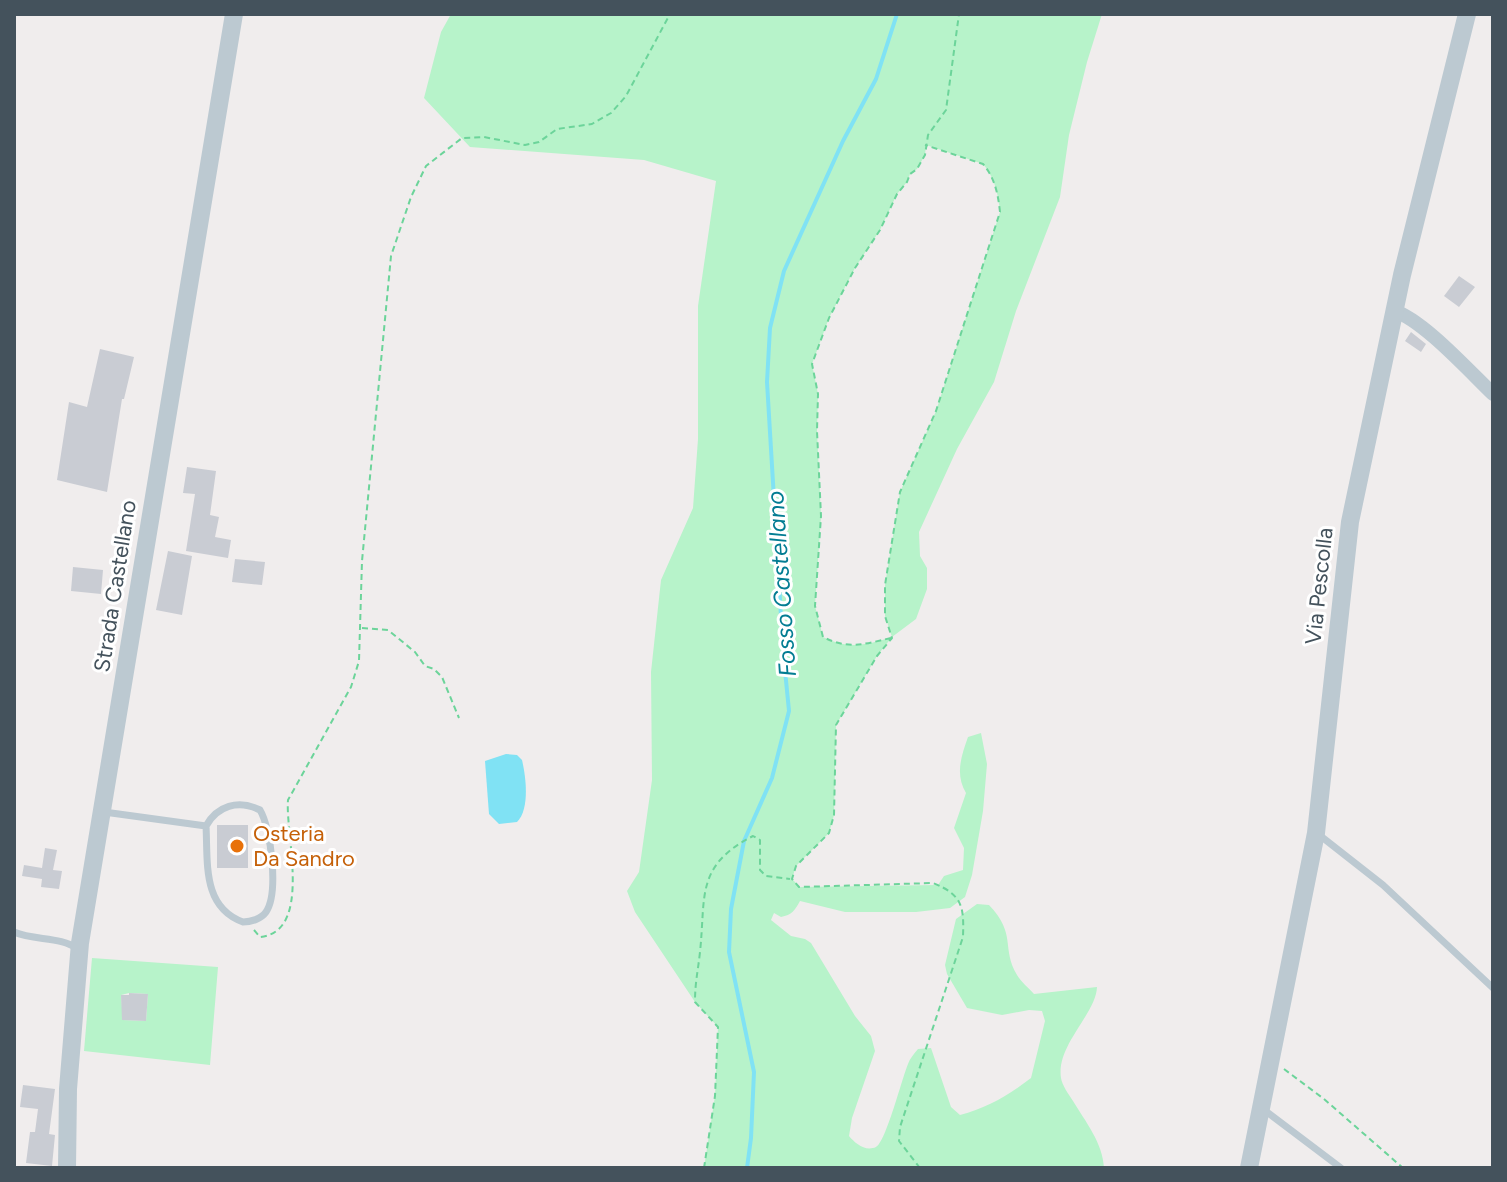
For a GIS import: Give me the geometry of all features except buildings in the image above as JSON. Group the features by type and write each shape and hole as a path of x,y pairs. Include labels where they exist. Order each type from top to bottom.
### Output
{"street":[{"name":"Strada Castellano","path":"67,1168 68,1089 80,950 234,14"},
{"name":"Via Pescolla","path":"1249,1168 1316,833 1350,522 1394,311 1467,14"},
{"path":"1394,311 1420,326 1493,394"}],"lane":[{"path":"225,807 254,807 265,818 272,856 271,897 268,911 261,917 243,922 229,916 217,905 209,883 206,826 212,815 225,807"},
{"path":"102,812 206,826"},
{"path":"1316,833 1383,885 1493,988"},
{"path":"14,932 67,942 80,950"},
{"path":"1260,1107 1341,1168"}],"path":[{"path":"260,937 281,929 287,920 294,887 288,800 351,687 359,661 362,561 391,256 411,197 426,166 462,138 484,137 525,145 539,142 557,129 592,124 611,113 626,96 670,14"},
{"path":"892,638 863,645 841,646 823,637 816,620 821,516 818,394 812,364 829,318 848,281 880,230 897,194 917,169 925,155 928,135 946,110 959,14"},
{"path":"892,638 885,616 885,585 900,492 936,411 1000,212 997,191 983,164 925,145"},
{"path":"361,628 388,630 415,652 425,666 434,669 442,677 459,718"},
{"path":"792,879 796,866 829,833 834,815 836,725 877,656 892,638"},
{"path":"704,1168 715,1096 718,1027 695,1002 706,883 720,859 753,836 760,840 760,870 766,876 792,879 799,887 933,883 947,889 964,911 963,937 900,1127 899,1141 920,1168"},
{"path":"1270,1059 1324,1099 1403,1168"}],"green space":[{"path":"451,14 1102,14 1069,135 1060,197 1016,311 994,382 957,449 919,532 920,556 927,568 927,589 916,619 892,637 877,656 836,725 834,815 829,833 796,866 792,879 800,887 938,885 944,876 963,870 964,848 954,828 966,793 960,765 968,737 981,733 987,764 983,811 965,897 950,908 916,912 845,912 800,901 791,913 781,917 774,913 771,920 791,936 811,943 855,1016 871,1036 875,1051 849,1136 861,1146 872,1148 880,1143 909,1062 918,1049 931,1048 951,1107 960,1115 997,1100 1031,1078 1045,1021 1042,1011 1002,1015 967,1008 947,974 945,965 956,919 977,904 989,905 1003,924 1017,975 1034,994 1097,987 1090,1008 1064,1054 1061,1078 1097,1141 1104,1168 704,1168 715,1096 718,1027 695,1002 635,912 627,891 639,872 652,780 651,672 661,580 693,508 698,439 698,306 716,181 644,160 470,147 424,98 441,32","holes":["926,145 983,164 995,186 1000,212 936,411 900,492 885,585 885,616 892,637 849,645 823,637 815,606 821,516 818,394 812,364 829,318 855,268 880,230 897,194 917,169 925,155"]},
{"path":"92,958 218,967 210,1065 84,1051","holes":["148,994 146,1021 123,1020 121,995"]}],"water":[{"path":"506,754 517,755 522,760 525,801 517,822 499,824 489,814 485,761"}],"waterway":[{"name":"Fosso Castellano","path":"747,1168 754,1072 729,952 731,909 744,841 772,778 789,711 767,382 770,328 784,271 843,141 876,79 897,14"}],"place":[{"name":"Osteria Da Sandro","path":"237,846"}]}
